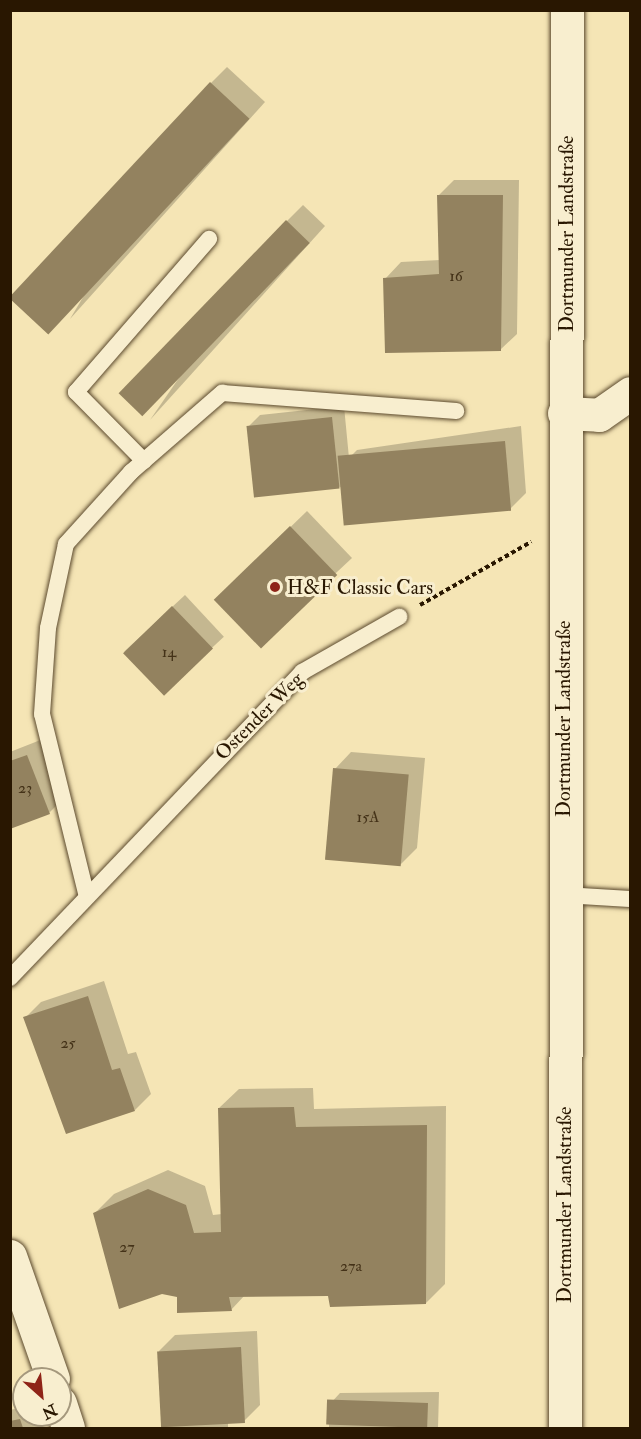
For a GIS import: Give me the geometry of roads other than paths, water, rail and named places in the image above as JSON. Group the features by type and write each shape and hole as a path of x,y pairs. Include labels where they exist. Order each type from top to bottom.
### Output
{"main road":[{"name":"Dortmunder Landstraße","path":"565,1428 563,524 567,10"},
{"path":"599,414 630,393"},
{"path":"564,414 599,414 630,421"},
{"path":"10,1256 49,1367"}],"lane":[{"path":"144,461 76,392 209,239"},
{"path":"86,893 42,714 48,628 66,544 144,461 222,393 456,411"},
{"name":"Ostender Weg","path":"10,978 86,893 302,672 399,617"},
{"path":"564,895 630,899"}],"place":[{"name":"H&F Classic Cars","path":"275,587"}]}
